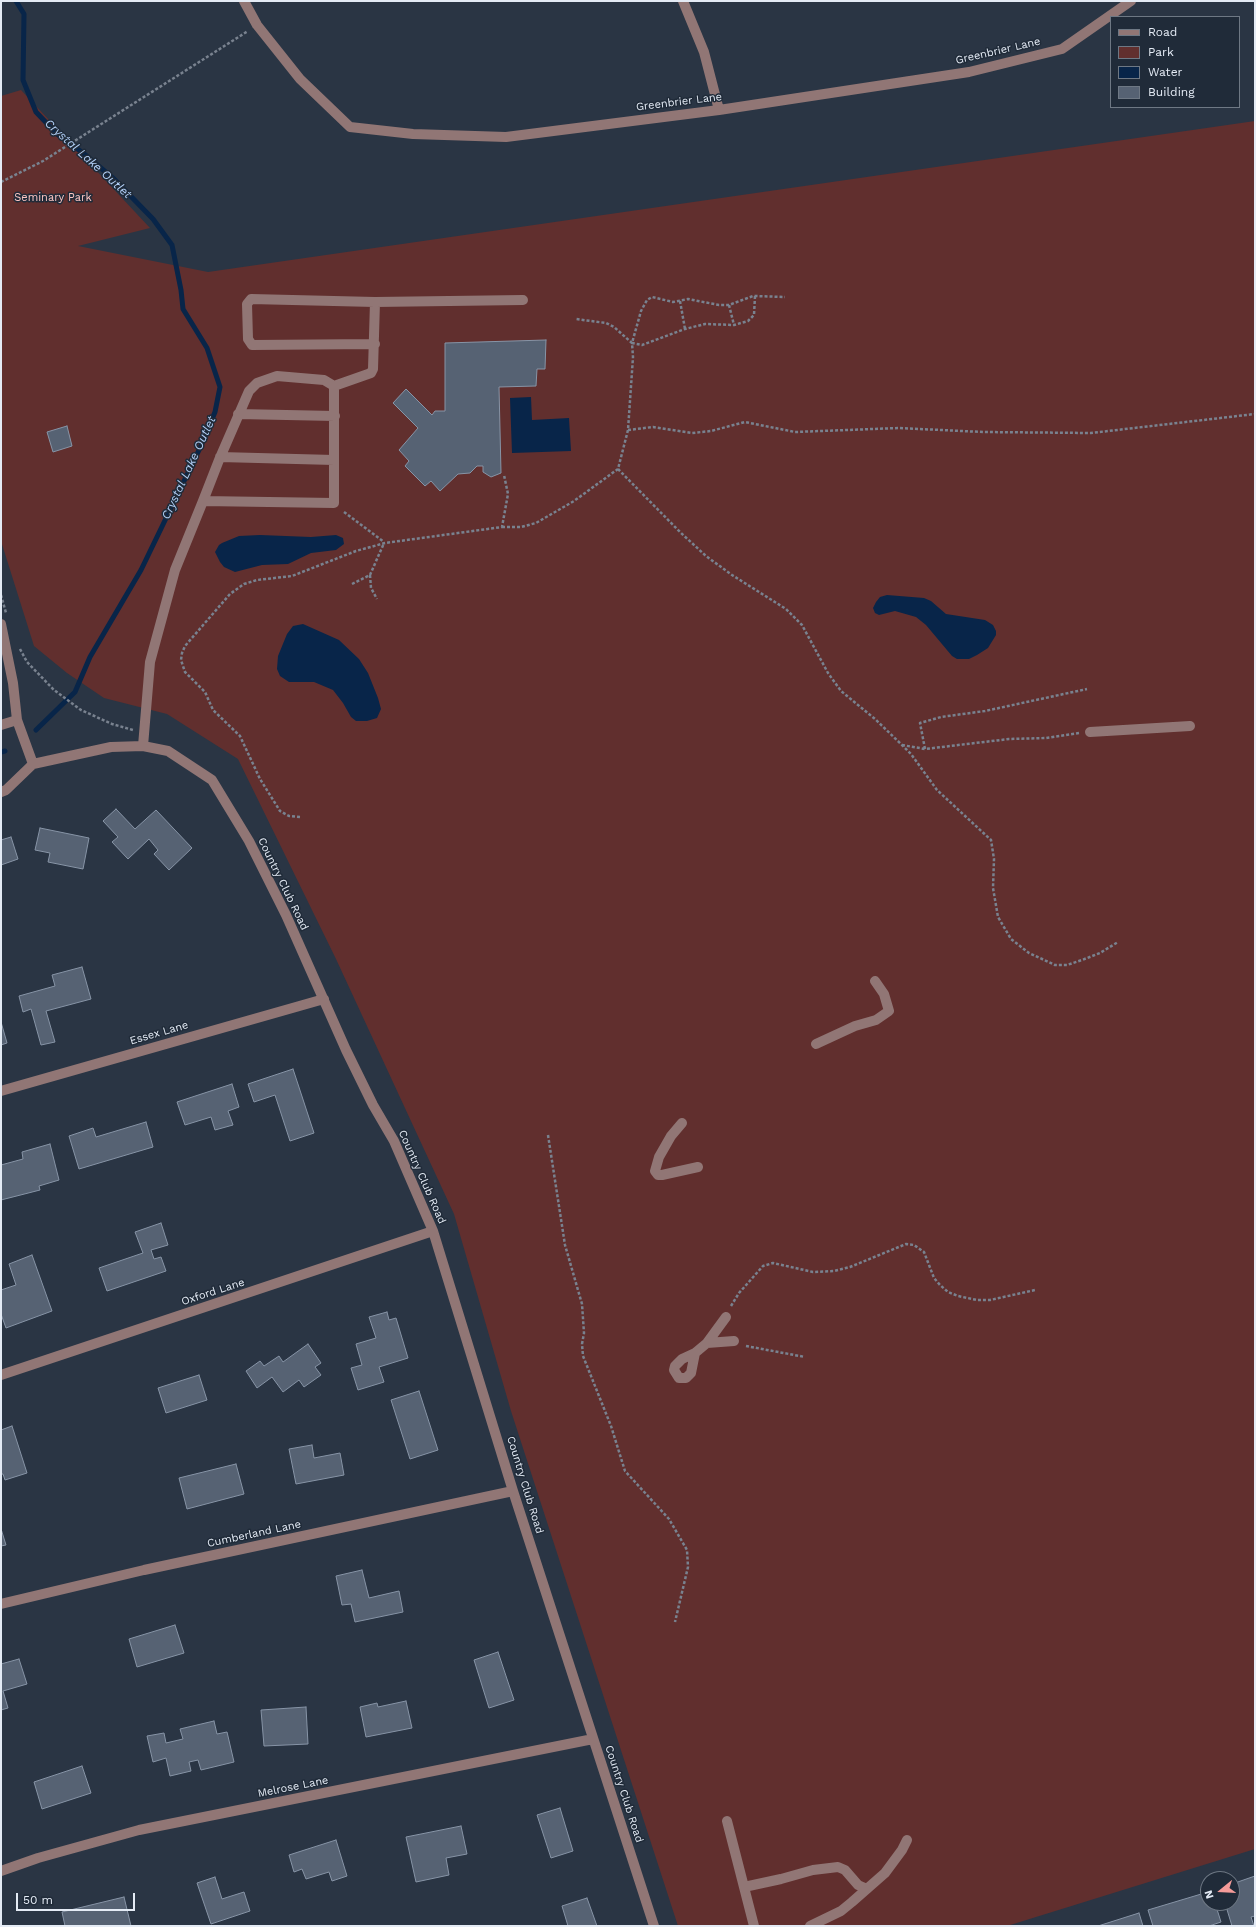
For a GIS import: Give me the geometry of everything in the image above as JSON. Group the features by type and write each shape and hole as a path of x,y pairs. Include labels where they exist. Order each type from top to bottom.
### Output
{"street":[{"name":"Greenbrier Lane","path":"244,1 257,25 300,79 350,128 413,134 506,137 719,110 969,72 1062,49 1131,1"},
{"path":"683,1 704,52 719,110"},
{"path":"375,344 252,345 248,339 247,304 251,299 375,302 523,300"},
{"path":"334,386 371,373 373,369 375,344 375,302"},
{"path":"143,746 150,662 175,570 220,457 249,391 257,383 277,376 324,380 334,386"},
{"path":"203,501 334,503 334,386"},
{"path":"238,414 335,416"},
{"path":"220,457 334,460"},
{"path":"1,624 17,720 33,764 6,790 1,792"},
{"path":"1,725 17,720"},
{"path":"1090,732 1190,726"},
{"name":"Country Club Road","path":"33,764 111,747 143,746 168,751 212,780 249,841 286,915 349,1057 394,1141 433,1231 513,1490 654,1926"},
{"path":"816,1044 855,1026 876,1020 889,1011 889,1006 884,994 875,981"},
{"name":"Essex Lane","path":"1,1091 324,999"},
{"path":"682,1123 671,1136 659,1156 656,1171 658,1175 662,1175 698,1167"},
{"name":"Oxford Lane","path":"1,1375 433,1231"},
{"path":"695,1353 707,1343 726,1317"},
{"path":"707,1343 734,1341"},
{"name":"Cumberland Lane","path":"1,1604 144,1570 513,1490"},
{"name":"Melrose Lane","path":"1,1872 38,1858 139,1830 593,1739"},
{"path":"727,1821 754,1926"},
{"path":"810,1926 841,1911 866,1889 885,1872 902,1850 907,1840"},
{"path":"744,1886 781,1879 813,1870 838,1867 844,1870 858,1885 866,1889"}],"path":[{"path":"1,182 43,161 257,25"},
{"path":"300,817 289,816 280,811 260,779 240,736 213,710 203,689 185,672 181,666 182,653 185,646 230,594 244,584 257,580 292,576 356,551 385,543 502,527 521,527 536,523 574,501 618,469 628,430 634,358 632,343 639,316 647,300 652,297 672,302 688,299 729,305 754,296 785,297"},
{"path":"576,319 606,323 614,327 632,343 642,345 685,329 712,324 734,325 752,319 755,311 754,296"},
{"path":"680,301 685,329"},
{"path":"729,305 734,325"},
{"path":"628,430 653,427 692,433 710,431 745,422 795,432 899,428 983,432 1091,433 1255,414"},
{"path":"618,469 681,533 706,556 732,575 786,609 802,625 828,673 840,690 875,719 902,745 911,754 936,790 991,840 994,859 993,888 998,917 1011,939 1029,953 1054,965 1067,965 1082,960 1100,953 1118,942"},
{"path":"502,527 508,494 504,475"},
{"path":"344,512 385,543"},
{"path":"376,599 370,588 370,575 376,558 385,543"},
{"path":"352,584 370,575"},
{"path":"1,595 6,614"},
{"path":"19,648 27,662 58,693 75,706 112,724 144,733"},
{"path":"926,749 920,723 940,717 985,711 1087,689"},
{"path":"902,745 926,749 1009,739 1046,738 1090,732"},
{"path":"548,1135 564,1238 582,1304 584,1333 582,1344 583,1356 611,1426 625,1471 670,1519 687,1550 688,1567 675,1622"},
{"path":"726,1317 739,1293 763,1266 773,1263 813,1272 834,1271 850,1267 906,1244 914,1245 924,1252 934,1278 948,1292 958,1296 977,1300 990,1300 1035,1290"},
{"path":"734,1341 743,1345 805,1357"}],"green space":[{"name":"Seminary Park","path":"21,90 150,228 78,246 208,272 1255,121 1255,1849 1007,1926 678,1926 511,1411 454,1214 336,959 238,759 167,714 104,698 67,673 34,646 1,541 1,96"}],"water":[{"path":"531,397 532,420 569,418 571,451 512,453 510,398"},
{"path":"260,535 311,537 336,535 343,538 344,544 336,550 311,553 288,564 262,565 235,572 224,567 220,562 215,552 219,545 239,536"},
{"path":"887,595 924,598 931,601 946,614 985,620 993,625 996,635 988,648 977,655 969,659 957,659 952,656 926,625 916,617 895,611 879,615 875,613 873,608 876,602 880,597"},
{"path":"303,624 339,640 359,659 368,673 378,698 381,709 377,718 367,721 356,721 351,717 333,690 314,682 289,682 280,676 277,669 278,656 287,634 293,626"}],"building":[{"path":"546,340 545,369 537,369 536,386 499,387 501,473 491,477 483,472 483,466 477,466 470,473 458,474 440,491 431,481 425,486 405,466 409,461 399,450 418,428 393,403 406,389 432,415 435,411 445,411 445,343"},
{"path":"67,426 72,446 53,452 47,432"},
{"path":"116,809 135,829 156,810 192,848 169,870 154,854 158,850 149,839 128,859 112,842 118,837 103,821"},
{"path":"40,828 89,838 83,869 48,862 50,853 35,850"},
{"path":"11,837 18,859 1,865 1,840"},
{"path":"82,967 91,999 46,1011 55,1042 41,1045 31,1009 23,1012 19,996 55,986 52,975"},
{"path":"1,1022 7,1043 1,1045"},
{"path":"293,1069 314,1133 290,1141 275,1095 254,1102 248,1084"},
{"path":"232,1084 239,1107 228,1111 233,1125 215,1130 211,1117 185,1125 177,1102"},
{"path":"146,1122 153,1147 79,1169 69,1136 93,1128 96,1137"},
{"path":"50,1144 59,1180 39,1186 40,1190 1,1200 1,1165 23,1159 22,1152"},
{"path":"161,1223 168,1245 151,1250 154,1259 161,1257 166,1271 107,1291 99,1268 143,1253 135,1232"},
{"path":"32,1255 52,1311 6,1328 1,1314 1,1290 16,1285 9,1264"},
{"path":"387,1312 389,1320 396,1318 408,1358 379,1367 384,1382 358,1390 351,1368 362,1365 356,1344 376,1338 369,1317"},
{"path":"308,1344 321,1363 315,1367 321,1375 304,1387 299,1380 283,1392 272,1377 257,1388 246,1371 260,1361 264,1366 279,1356 283,1362"},
{"path":"199,1375 207,1400 166,1413 158,1388"},
{"path":"419,1391 438,1450 410,1459 391,1400"},
{"path":"12,1426 27,1473 5,1480 3,1474 1,1474 1,1430"},
{"path":"312,1445 314,1458 340,1453 344,1475 296,1484 289,1449"},
{"path":"236,1464 244,1494 187,1509 179,1478"},
{"path":"2,1532 6,1545 1,1546 1,1533"},
{"path":"362,1570 369,1598 399,1591 403,1612 355,1622 351,1604 342,1605 336,1576"},
{"path":"175,1625 184,1653 137,1667 129,1639"},
{"path":"498,1652 514,1700 489,1708 474,1660"},
{"path":"19,1659 27,1684 3,1691 8,1708 1,1710 1,1664"},
{"path":"406,1701 412,1728 366,1737 360,1707 377,1703 378,1707"},
{"path":"306,1707 308,1744 264,1746 261,1710"},
{"path":"214,1721 217,1734 227,1732 234,1762 201,1770 198,1760 189,1762 191,1771 170,1776 166,1758 153,1762 147,1736 164,1733 166,1743 183,1739 180,1729"},
{"path":"82,1766 91,1793 42,1809 34,1782"},
{"path":"560,1808 573,1851 551,1858 537,1815"},
{"path":"461,1826 467,1854 446,1858 449,1875 416,1882 406,1837"},
{"path":"336,1840 347,1876 332,1881 329,1872 306,1879 302,1869 294,1872 289,1855"},
{"path":"1255,1876 1255,1916 1251,1917 1254,1926 1232,1926 1227,1911 1240,1911 1240,1881"},
{"path":"215,1877 222,1899 244,1892 250,1911 211,1924 197,1883"},
{"path":"1200,1894 1200,1911 1218,1911 1221,1922 1209,1926 1153,1926 1148,1910"},
{"path":"124,1897 131,1926 65,1926 62,1912"},
{"path":"587,1898 597,1926 568,1926 562,1906"},
{"path":"1139,1913 1143,1926 1098,1926"}],"waterway":[{"name":"Crystal Lake Outlet","path":"16,1 24,14 23,80 36,112 57,134 114,179 153,219 172,245 181,290 183,309 207,348 220,387 215,412 200,448 141,570 90,657 75,692 36,730"},
{"name":"Crystal Lake Outlet","path":"1,752 5,751"}]}
